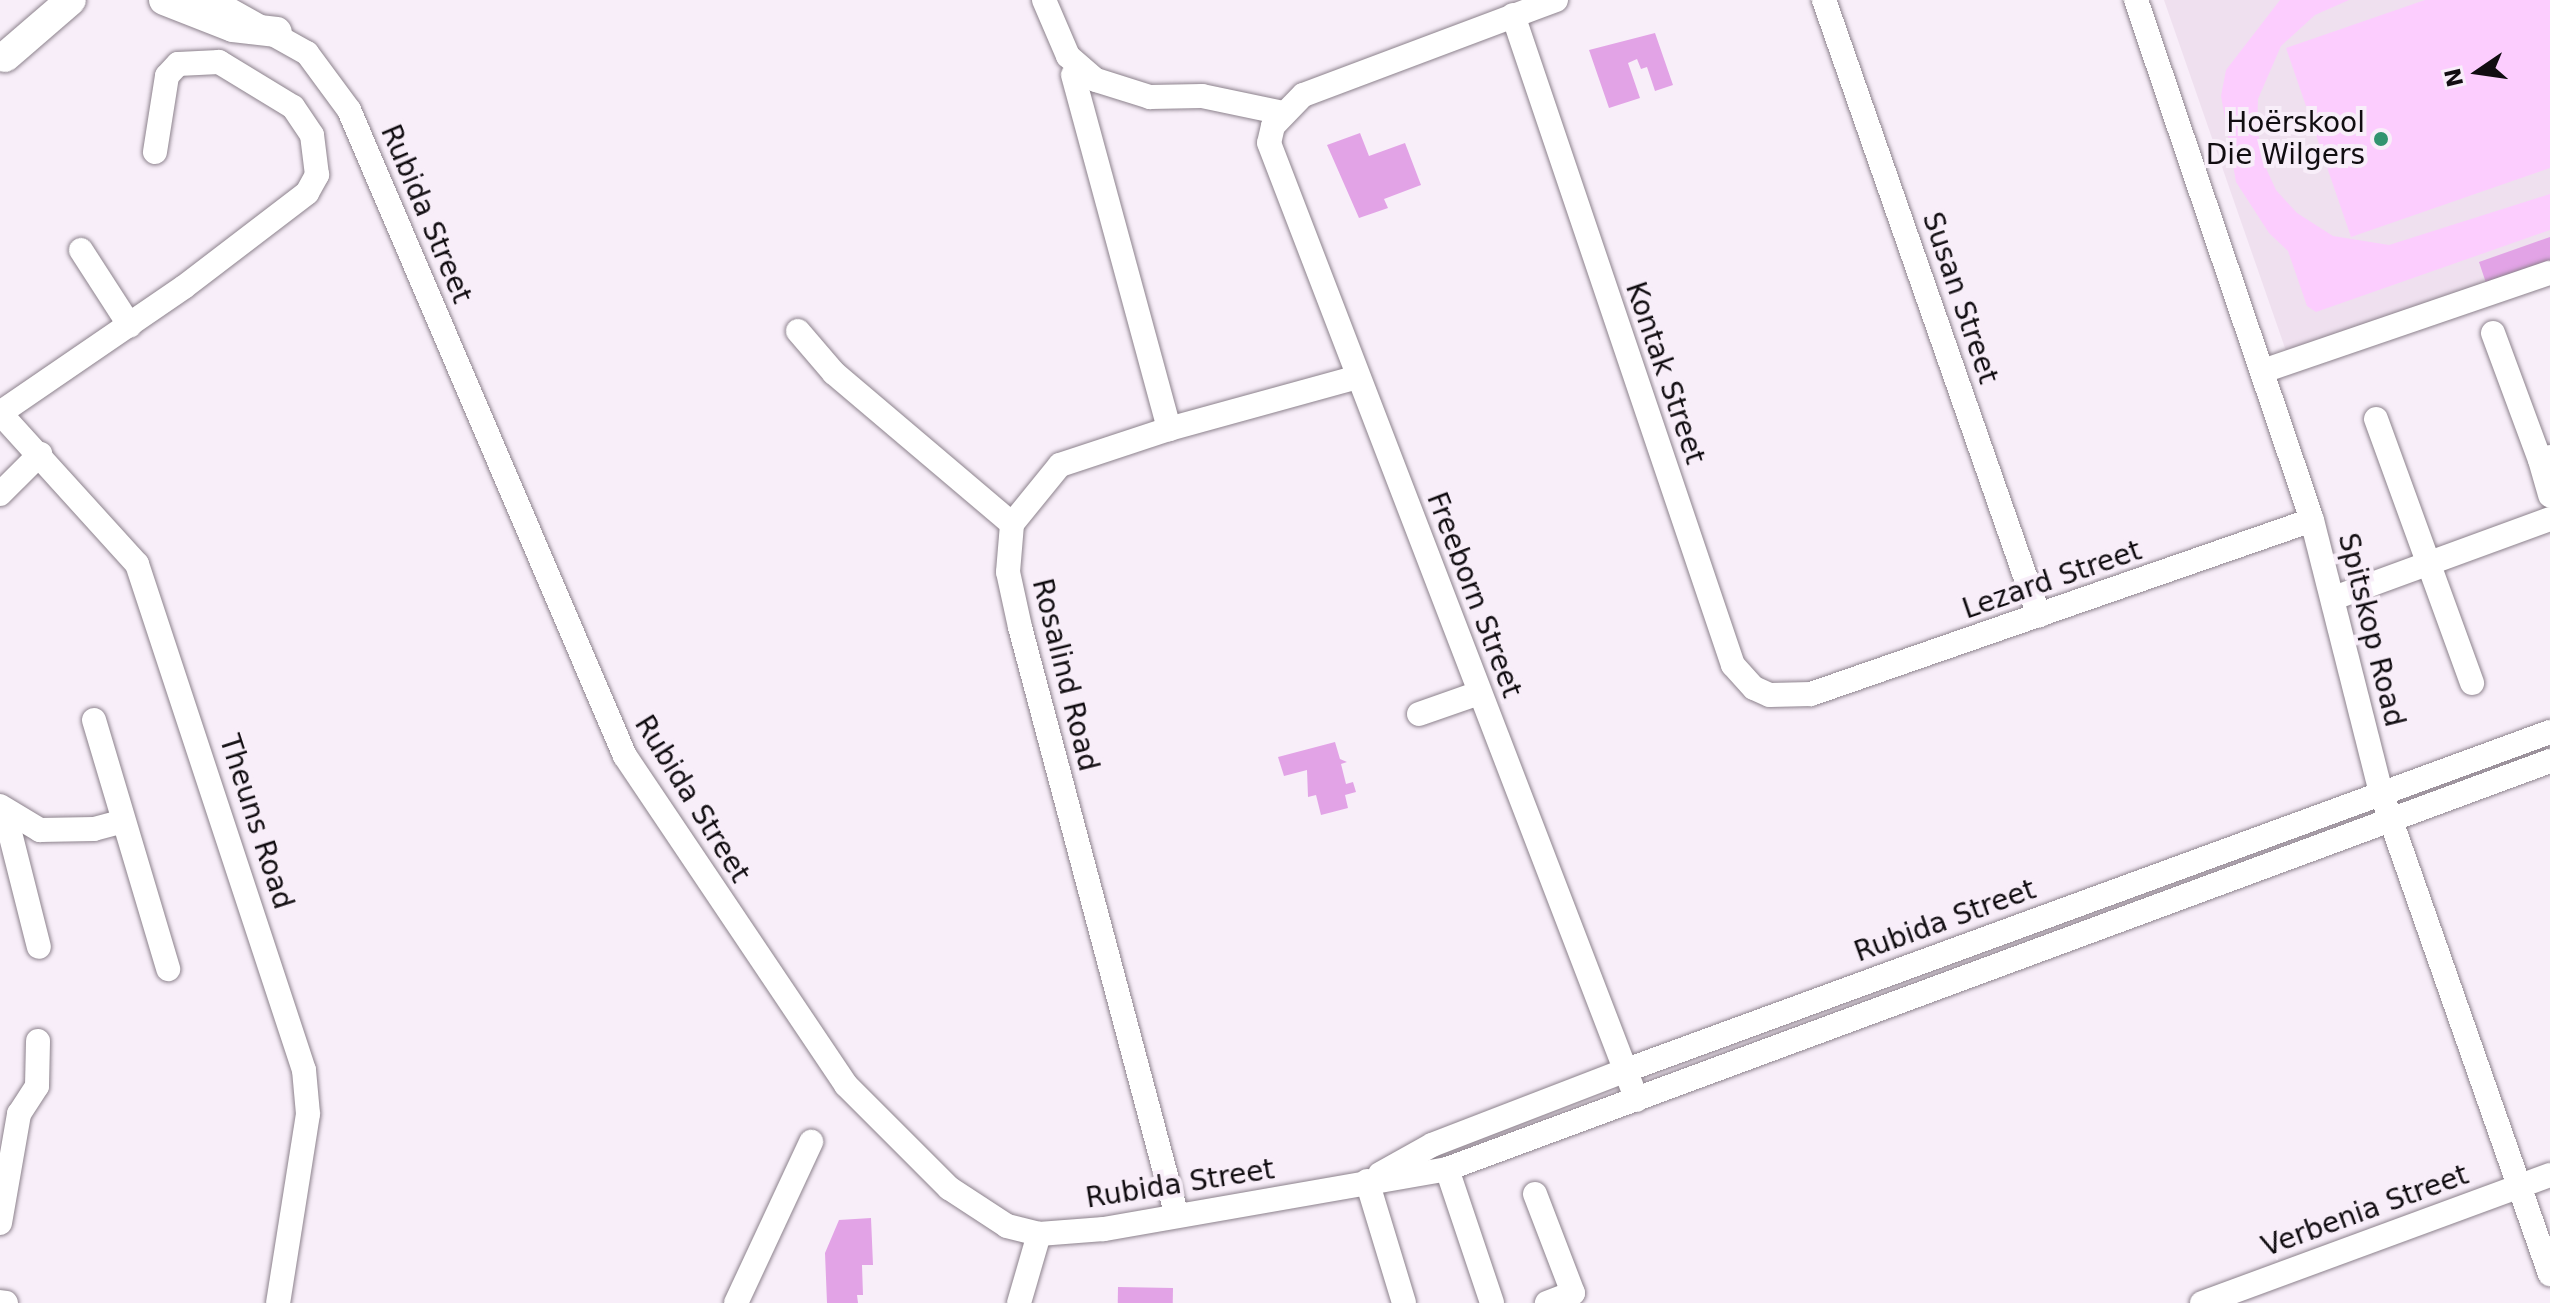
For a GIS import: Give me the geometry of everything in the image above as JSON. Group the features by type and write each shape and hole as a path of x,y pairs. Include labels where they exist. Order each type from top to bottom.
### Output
{"main road":[{"path":"2,61 39,0"},
{"path":"2,61 71,0"},
{"path":"164,0 233,27 277,32"}],"street":[{"name":"Rubida Street","path":"212,0 277,32 318,64 349,110 625,756 846,1085 949,1188 994,1220 1039,1234 1104,1229 1176,1213 1260,1204 1367,1181 1447,1169 2550,761"},
{"path":"1044,0 1068,56 1096,80 1150,97 1202,96 1283,113 1303,95 1556,0"},
{"name":"Susan Street","path":"1824,0 2039,616"},
{"name":"Spitskop Road","path":"2136,0 2312,520 2381,792 2550,1274"},
{"name":"Kontak Street","path":"1513,15 1733,665 1754,688 1770,695 1811,694"},
{"path":"0,413 130,326 307,193 317,175 312,135 293,107 219,62 178,64 167,76 155,152"},
{"path":"1073,75 1169,429"},
{"name":"Freeborn Street","path":"1283,113 1269,143 1273,161 1637,1100"},
{"path":"81,250 130,326"},
{"path":"2263,371 2550,273"},
{"path":"798,331 834,373 1012,524 1060,465 1169,429 1358,377"},
{"path":"2493,333 2545,459 2550,496"},
{"name":"Theuns Road","path":"0,413 123,546 147,586 304,1070 308,1114 278,1303"},
{"path":"2376,419 2425,563 2472,683"},
{"path":"0,494 40,454"},
{"path":"2334,598 2550,519"},
{"name":"Lezard Street","path":"1811,694 2312,520"},
{"name":"Rosalind Road","path":"1012,524 1008,572 1020,627 1176,1213"},
{"path":"1419,714 1479,693"},
{"path":"94,720 168,969"},
{"name":"Rubida Street","path":"1367,1181 1432,1145 1624,1071 2550,732"},
{"path":"2,809 40,830 94,829 123,821"},
{"path":"2,809 39,947"},
{"path":"0,1223 19,1114 37,1086 38,1041"},
{"path":"736,1303 811,1142"},
{"path":"1447,1169 1492,1303"},
{"name":"Verbenia Street","path":"2202,1303 2550,1175"},
{"path":"1367,1181 1384,1227 1404,1303"},
{"path":"1535,1194 1573,1293 1547,1303"},
{"path":"1019,1303 1039,1234"}],"shaded area":[{"name":"Hoërskool Die Wilgers","path":"2164,0 2550,0 2550,278 2293,371"},
{"path":"2280,0 2349,0 2315,15 2281,46 2258,99 2257,129 2265,166 2276,190 2297,213 2333,236 2389,245 2550,194 2550,230 2316,312 2307,306 2288,251 2269,233 2236,182 2221,96 2226,70"},
{"path":"2425,0 2550,0 2550,168 2351,237 2286,48"}],"building":[{"path":"1655,33 1673,85 1655,91 1647,67 1641,69 1637,59 1628,63 1640,98 1609,108 1589,50"},
{"path":"1360,133 1369,156 1405,143 1421,185 1384,199 1388,208 1359,218 1327,145"},
{"path":"2550,237 2550,268 2488,289 2479,262"},
{"path":"1335,742 1340,759 1347,762 1341,764 1346,784 1353,782 1356,792 1345,795 1348,808 1321,815 1316,795 1308,797 1307,770 1284,776 1278,757"},
{"path":"871,1218 873,1265 862,1265 863,1295 857,1295 858,1303 827,1303 825,1253 839,1220"},
{"path":"1118,1287 1173,1288 1173,1303 1118,1303"}],"place":[{"name":"Hoërskool Die Wilgers","path":"2381,139"}]}
